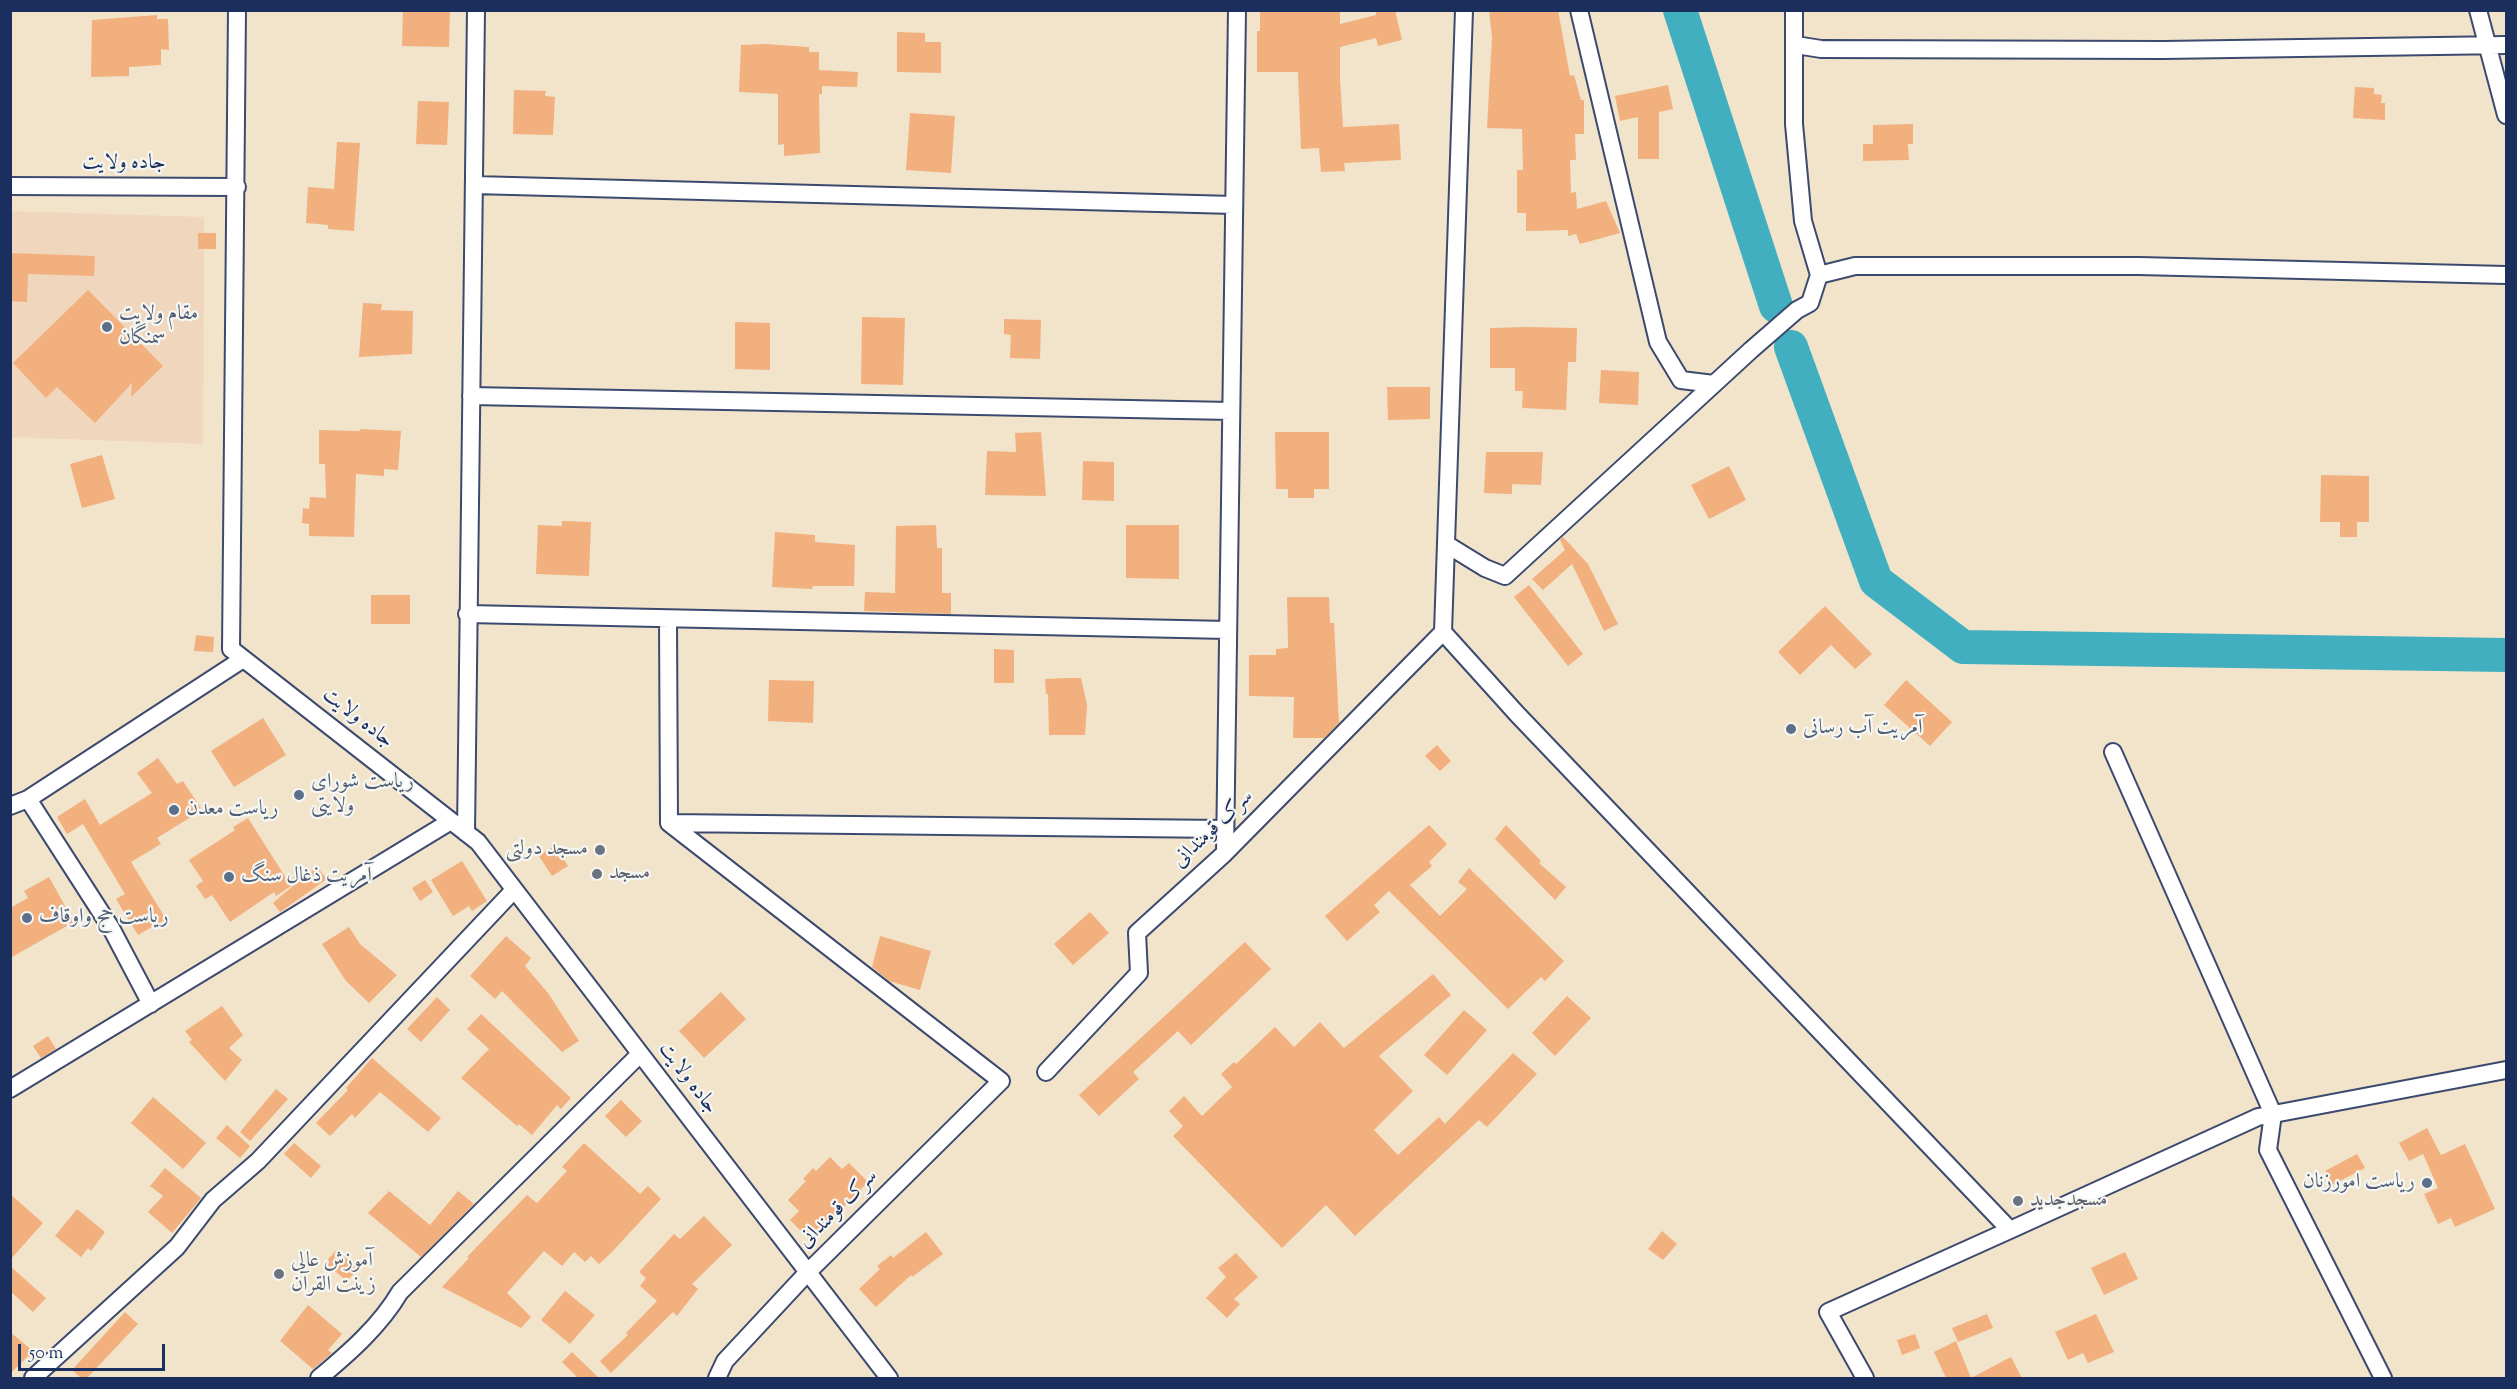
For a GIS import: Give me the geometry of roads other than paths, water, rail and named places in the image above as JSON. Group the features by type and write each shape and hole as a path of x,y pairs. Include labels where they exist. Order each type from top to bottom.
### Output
{"street":[{"name":"جاده ولایت","path":"237,10 231,649 478,842 889,1378"},
{"path":"466,833 476,10"},
{"path":"1225,853 1237,10"},
{"path":"1464,10 1443,632 1525,723 2010,1230"},
{"path":"1579,10 1658,342 1681,380 1714,384"},
{"path":"1446,544 1485,568 1505,576 1714,384 1797,310 1810,303 1819,275 1803,221 1794,124 1796,45 1794,10"},
{"path":"2478,10 2506,115"},
{"path":"1796,45 1821,49 2163,50 2506,45"},
{"path":"474,185 1234,205"},
{"name":"جاده ولایت","path":"10,186 237,187"},
{"path":"1819,275 1855,266 2139,266 2506,275"},
{"path":"471,396 1231,411"},
{"path":"468,614 1228,630"},
{"path":"668,619 669,823 1224,829"},
{"name":"سرک قومندانی","path":"1046,1072 1139,973 1137,933 1225,853 1443,632"},
{"path":"10,806 27,799 243,659"},
{"path":"2113,752 2273,1114 2268,1150 2383,1378"},
{"path":"27,799 111,928 151,1004"},
{"path":"10,1089 451,821"},
{"name":"سرک قومندانی","path":"669,823 1001,1081 807,1273 725,1361 717,1378"},
{"path":"33,1378 177,1247 213,1200 258,1161 514,890"},
{"path":"319,1378 349,1353 390,1310 400,1292 640,1054"},
{"path":"1865,1378 1828,1312 2258,1117 2506,1070"}],"waterway":[{"path":"1680,10 1776,306"},
{"path":"1791,347 1876,581 1963,647 2506,655"}],"place":[{"name":"مقام ولایت سمنگان","path":"107,327"},
{"name":"آمریت آب رسانی","path":"1791,729"},
{"name":"ریاست شورای ولایتی","path":"299,795"},
{"name":"ریاست معدن","path":"174,810"},
{"name":"مسجد دولتی","path":"600,850"},
{"name":"مسجد","path":"597,874"},
{"name":"آمریت ذغال سنگ","path":"229,877"},
{"name":"ریاست حج واوقاف","path":"27,918"},
{"name":"ریاست امورزنان","path":"2427,1183"},
{"name":"مسجدجدید","path":"2018,1201"},
{"name":"آموزش عالی زینت القرآن","path":"279,1274"}]}
